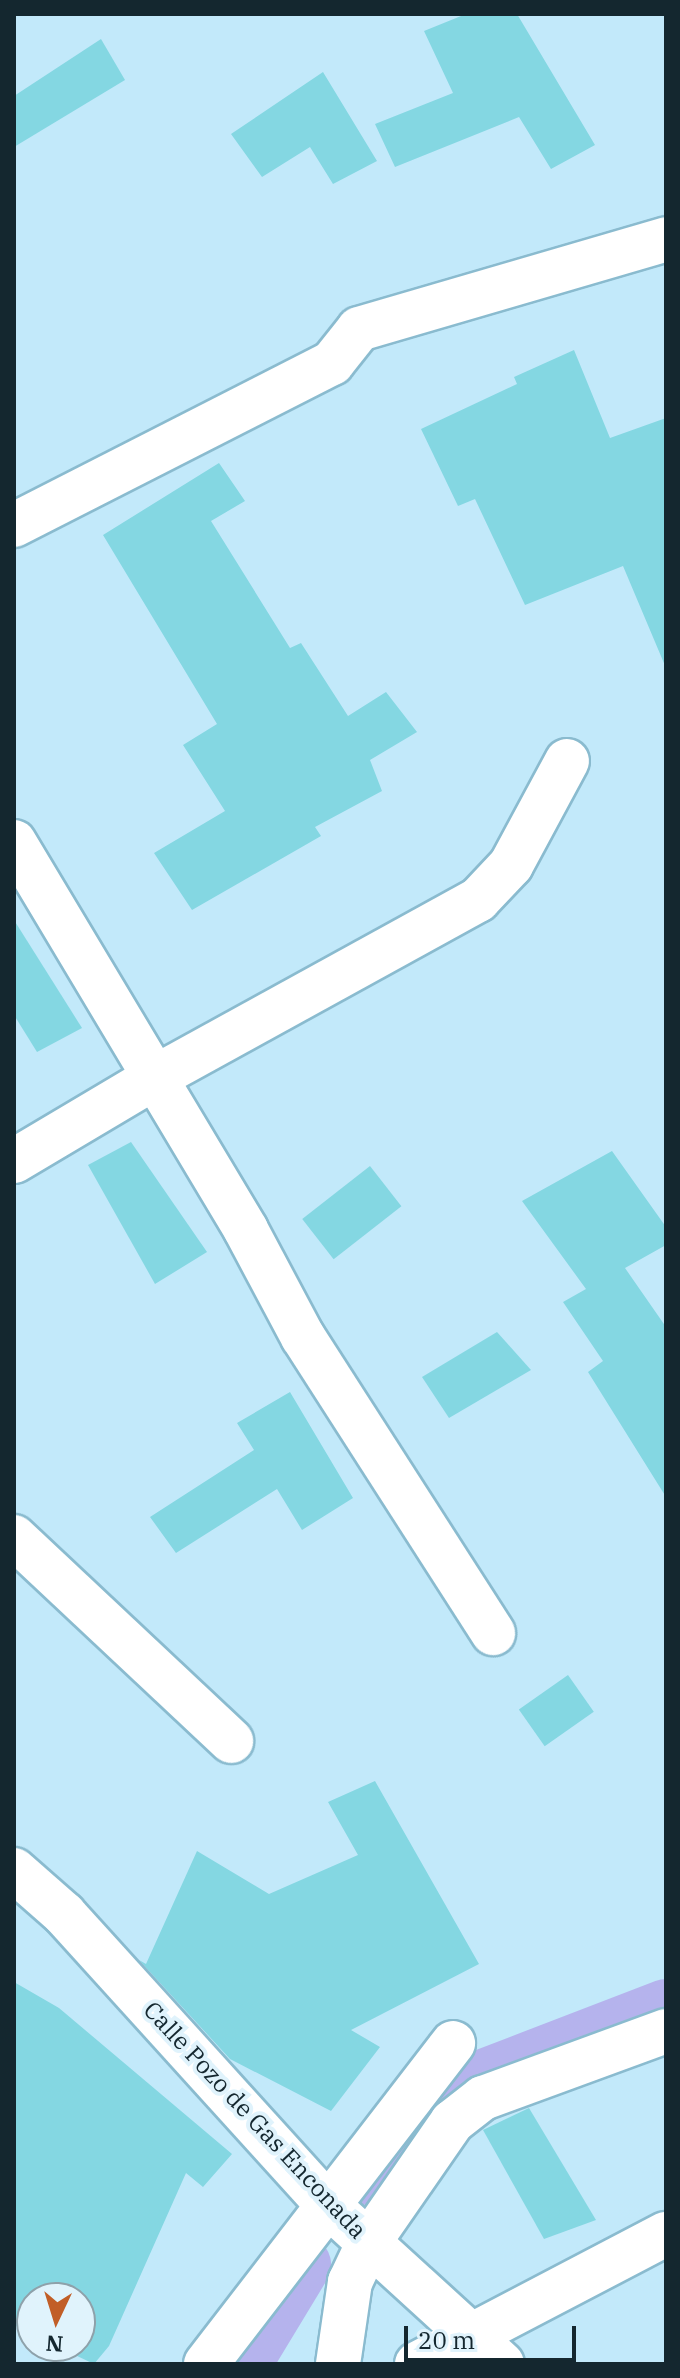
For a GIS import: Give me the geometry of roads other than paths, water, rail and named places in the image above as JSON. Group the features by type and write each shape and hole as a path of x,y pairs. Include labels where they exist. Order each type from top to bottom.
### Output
{"street":[{"path":"14,525 332,363 359,329 666,239"},
{"path":"14,1161 154,1078 478,900 511,865 567,761"},
{"path":"14,842 303,1337 493,1633"},
{"path":"14,1537 231,1741"},
{"name":"Calle Pozo de Gas Enconada","path":"14,1870 64,1914 330,2207 502,2364"},
{"path":"338,2364 350,2282 369,2242 452,2122 483,2098 666,2031"},
{"path":"206,2364 330,2207 453,2043"},
{"path":"417,2364 468,2334 666,2234"}],"waterway":[{"path":"368,2175 392,2143 458,2089 666,2009"},
{"path":"241,2364 301,2265"}]}
